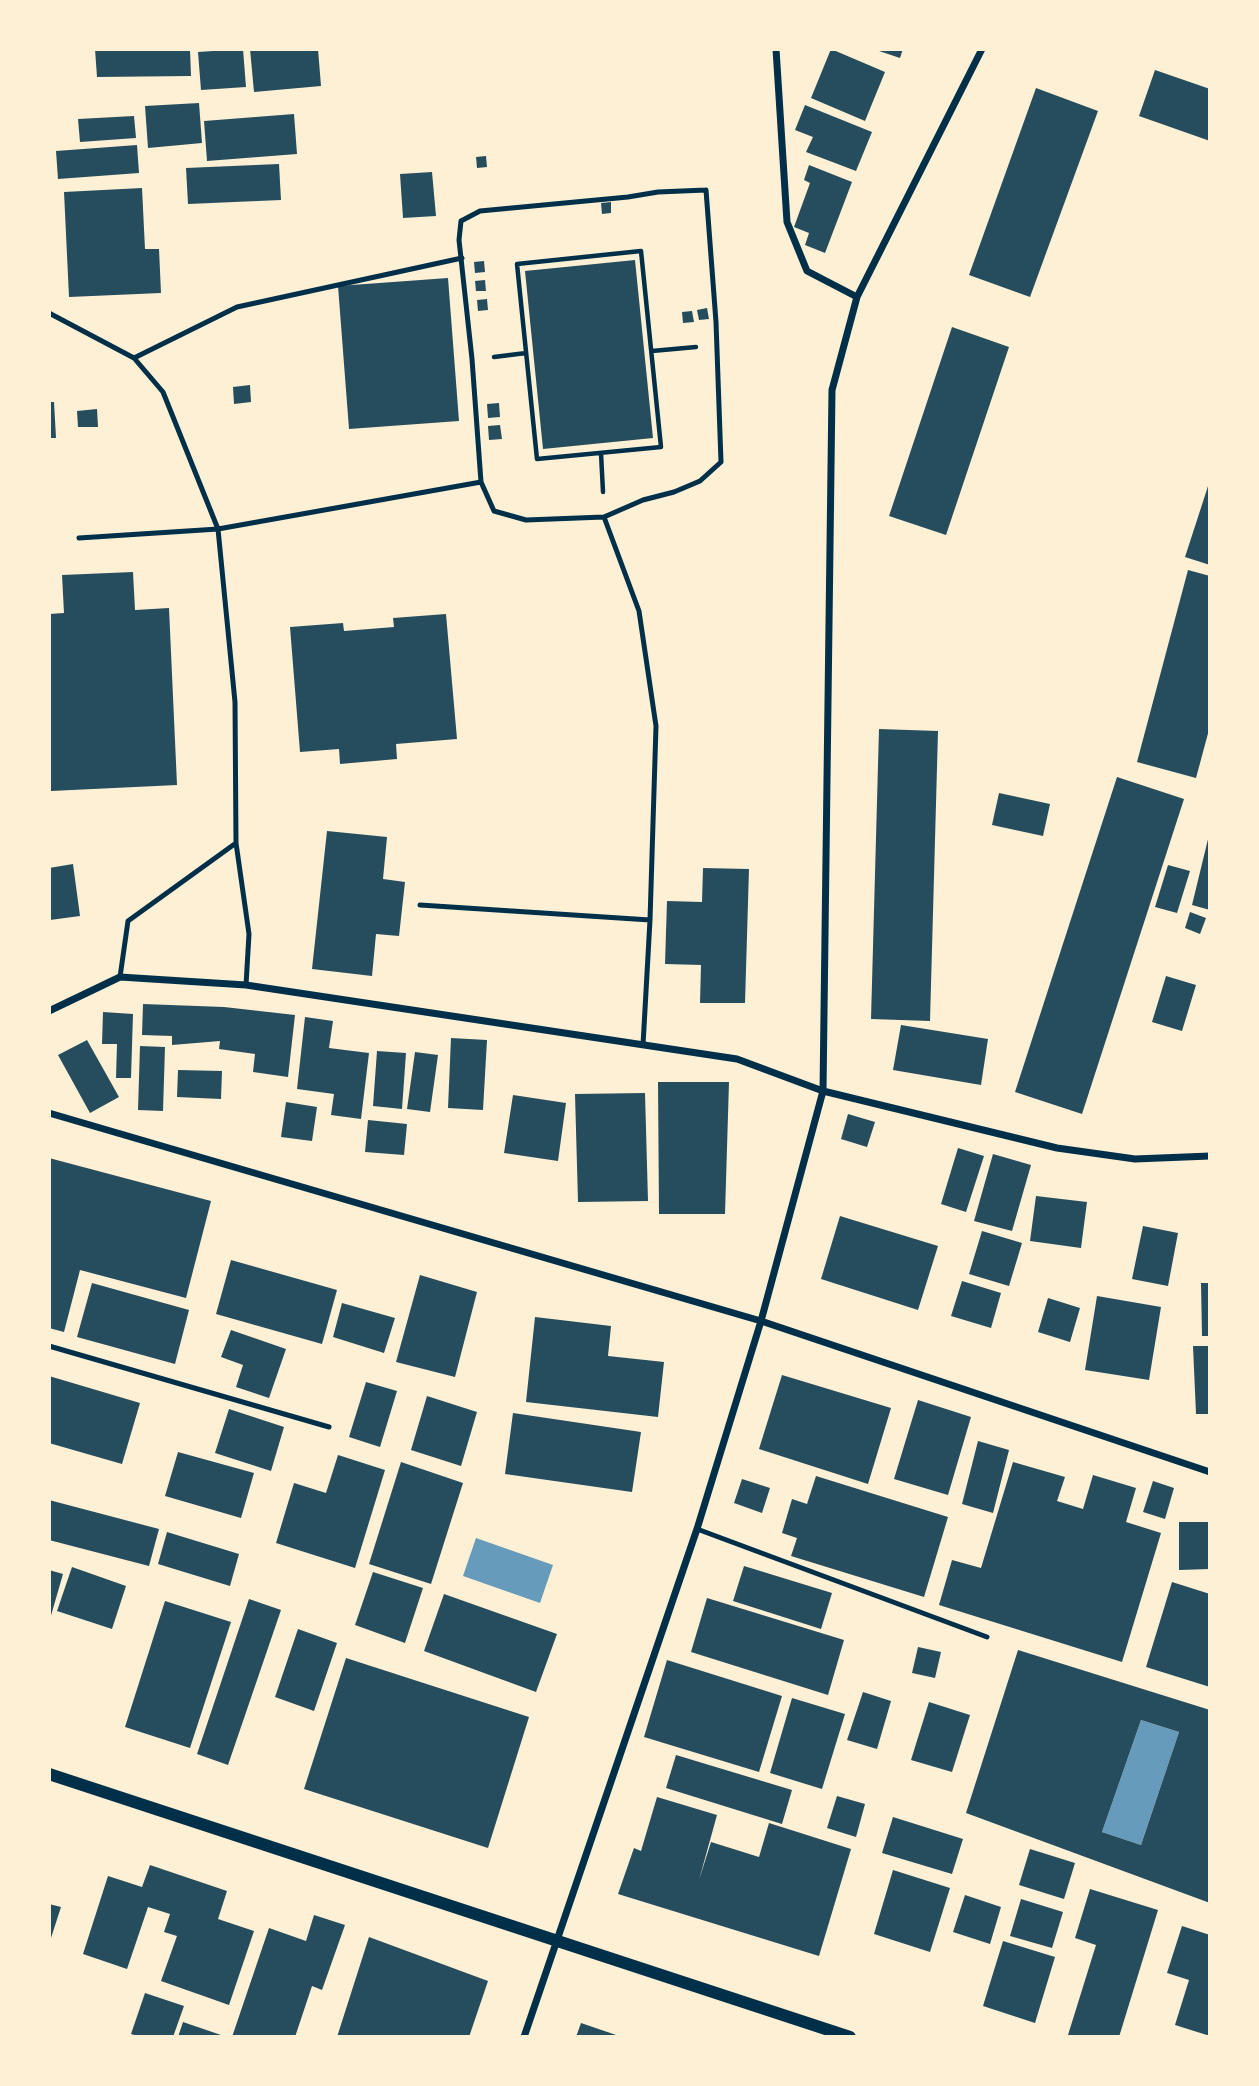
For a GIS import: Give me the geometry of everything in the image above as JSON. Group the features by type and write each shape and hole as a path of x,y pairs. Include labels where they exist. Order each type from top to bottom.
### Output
{"street":[{"path":"776,49 787,222 807,271 857,297"},
{"path":"524,2037 697,1529 761,1321 823,1091 832,390 857,297 982,49"},
{"path":"49,1011 120,977 246,985 737,1059 823,1091 1057,1148 1135,1159 1210,1156"},
{"path":"49,1113 761,1321 1210,1472"},
{"path":"49,1774 850,2037"}],"lane":[{"path":"706,190 716,321 721,461 700,481 674,492 643,500 604,517 526,520 494,511 481,482 462,258 459,240 461,221 480,211 658,192 706,190"},
{"path":"134,358 237,307 462,258"},
{"path":"49,313 134,358 163,392 218,529 235,702 236,843 249,934 246,985"},
{"path":"79,538 218,529 481,482"},
{"path":"604,517 639,611 656,726 643,1045"},
{"path":"120,977 128,921 236,843"},
{"path":"420,905 650,920"},
{"path":"49,1346 329,1427"},
{"path":"697,1529 987,1637"}],"path":[{"path":"641,251 652,351 661,447 537,459 517,264 641,251"},
{"path":"652,351 677,348"},
{"path":"500,356 526,353"},
{"path":"601,453 603,481"}],"water":[{"path":"476,1538 553,1565 540,1603 463,1576"},
{"path":"1141,1720 1179,1732 1141,1845 1102,1832"}],"building":[{"path":"95,49 190,49 191,76 97,77"},
{"path":"243,49 246,87 201,90 198,52"},
{"path":"250,49 318,49 321,86 254,92"},
{"path":"831,49 885,72 865,121 811,98"},
{"path":"873,49 903,49 900,58"},
{"path":"1155,70 1210,89 1210,141 1139,116"},
{"path":"1036,88 1098,111 1030,297 969,275"},
{"path":"199,103 202,143 148,148 145,106"},
{"path":"805,105 872,132 856,171 806,152 813,137 795,130"},
{"path":"294,114 297,154 207,161 204,121"},
{"path":"134,116 136,138 80,142 78,119"},
{"path":"137,145 139,173 58,179 56,151"},
{"path":"486,156 487,167 477,168 476,157"},
{"path":"279,164 281,200 188,204 186,168"},
{"path":"809,165 852,182 825,253 805,245 809,233 794,227 810,183 804,180"},
{"path":"432,172 436,216 403,218 400,174"},
{"path":"142,188 145,249 159,249 161,293 69,297 64,192"},
{"path":"611,202 611,213 602,214 601,203"},
{"path":"635,260 653,438 543,449 525,271"},
{"path":"484,261 485,272 475,273 474,262"},
{"path":"448,278 459,421 349,429 338,286"},
{"path":"485,280 486,291 476,291 475,281"},
{"path":"487,299 488,310 478,311 477,300"},
{"path":"707,308 709,319 699,320 697,310"},
{"path":"692,311 694,322 683,323 682,312"},
{"path":"952,327 1009,347 946,535 889,516"},
{"path":"250,385 251,402 234,404 233,387"},
{"path":"49,402 54,402 56,438 49,438"},
{"path":"499,403 500,417 488,418 487,404"},
{"path":"97,409 98,427 78,427 77,411"},
{"path":"500,425 502,439 489,440 488,426"},
{"path":"1210,480 1210,565 1185,557"},
{"path":"1188,570 1210,576 1210,726 1196,778 1137,762"},
{"path":"133,572 135,610 169,608 177,785 51,791 49,614 64,613 62,575"},
{"path":"446,614 457,739 396,744 397,759 340,764 339,749 300,752 290,627 343,623 344,631 394,627 393,618"},
{"path":"879,729 938,731 930,1021 871,1019"},
{"path":"1117,777 1184,799 1082,1114 1015,1092"},
{"path":"999,793 1050,804 1043,836 992,825"},
{"path":"327,831 387,837 383,879 405,882 399,936 376,934 372,976 312,969"},
{"path":"1210,835 1210,910 1192,905"},
{"path":"73,864 80,916 50,920 49,868"},
{"path":"1168,865 1190,871 1177,913 1155,907"},
{"path":"703,868 749,869 745,1003 700,1003 701,965 665,964 667,901 702,902"},
{"path":"1190,912 1206,918 1200,934 1185,928"},
{"path":"1166,976 1196,985 1182,1031 1152,1022"},
{"path":"143,1004 224,1007 295,1015 288,1077 253,1072 255,1054 219,1049 220,1041 172,1045 172,1036 142,1035"},
{"path":"103,1012 133,1014 131,1078 116,1078 117,1044 102,1044"},
{"path":"305,1017 333,1021 329,1048 369,1053 361,1119 331,1115 334,1094 297,1089"},
{"path":"901,1025 988,1039 981,1085 893,1070"},
{"path":"451,1038 487,1040 483,1110 448,1108"},
{"path":"87,1040 119,1097 90,1113 58,1055"},
{"path":"140,1046 165,1047 163,1111 138,1110"},
{"path":"377,1051 406,1053 402,1109 373,1106"},
{"path":"415,1052 438,1055 430,1112 407,1109"},
{"path":"178,1070 222,1071 221,1099 177,1097"},
{"path":"658,1082 729,1082 725,1214 659,1214"},
{"path":"645,1093 648,1201 578,1202 575,1094"},
{"path":"513,1095 566,1103 558,1161 504,1153"},
{"path":"286,1102 317,1107 312,1141 281,1137"},
{"path":"848,1114 875,1122 867,1147 841,1139"},
{"path":"368,1120 407,1124 404,1155 365,1152"},
{"path":"958,1148 984,1156 966,1212 941,1204"},
{"path":"993,1154 1031,1165 1012,1231 974,1221"},
{"path":"49,1158 211,1201 186,1298 80,1270 64,1332 49,1328"},
{"path":"1036,1196 1087,1202 1081,1248 1030,1241"},
{"path":"840,1216 938,1246 918,1310 821,1279"},
{"path":"1143,1226 1178,1233 1168,1286 1132,1279"},
{"path":"982,1231 1022,1243 1009,1286 969,1274"},
{"path":"231,1260 337,1290 322,1344 216,1314"},
{"path":"420,1275 477,1292 455,1377 396,1362"},
{"path":"962,1281 1001,1293 991,1328 951,1316"},
{"path":"92,1283 189,1310 175,1364 77,1337"},
{"path":"1201,1283 1210,1283 1210,1336 1202,1336"},
{"path":"1097,1296 1161,1307 1149,1380 1085,1370"},
{"path":"1048,1298 1080,1308 1070,1342 1038,1332"},
{"path":"342,1303 395,1318 384,1353 333,1337"},
{"path":"535,1317 611,1326 608,1356 664,1362 658,1417 526,1402"},
{"path":"231,1330 286,1349 269,1398 236,1387 243,1365 221,1357"},
{"path":"1193,1346 1210,1346 1210,1414 1196,1414"},
{"path":"782,1375 891,1408 868,1484 759,1449"},
{"path":"49,1376 140,1403 122,1464 49,1443"},
{"path":"366,1382 397,1391 380,1447 349,1437"},
{"path":"427,1396 477,1412 461,1466 411,1450"},
{"path":"918,1400 971,1417 948,1495 894,1479"},
{"path":"229,1409 284,1427 271,1471 215,1453"},
{"path":"513,1413 641,1432 632,1492 505,1474"},
{"path":"978,1441 1009,1450 993,1513 962,1504"},
{"path":"178,1452 254,1473 241,1518 165,1496"},
{"path":"338,1455 385,1470 355,1568 276,1543 294,1483 326,1493"},
{"path":"401,1462 463,1483 431,1584 369,1564"},
{"path":"1013,1462 1065,1477 1057,1501 1083,1509 1093,1475 1136,1488 1126,1522 1161,1533 1122,1662 939,1605 952,1560 981,1568"},
{"path":"816,1476 948,1517 924,1597 791,1556 797,1538 782,1533 792,1499 807,1504"},
{"path":"742,1479 770,1488 762,1513 734,1503"},
{"path":"1153,1481 1174,1488 1165,1519 1143,1512"},
{"path":"49,1500 159,1529 149,1566 49,1540"},
{"path":"1179,1522 1210,1522 1210,1569 1179,1570"},
{"path":"167,1532 239,1554 230,1586 158,1564"},
{"path":"744,1566 832,1593 821,1629 733,1601"},
{"path":"72,1567 126,1586 112,1629 57,1611"},
{"path":"49,1570 63,1574 50,1619 49,1618"},
{"path":"373,1572 423,1588 405,1643 355,1625"},
{"path":"1172,1582 1210,1594 1210,1687 1146,1667"},
{"path":"444,1594 557,1634 536,1692 424,1651"},
{"path":"707,1598 844,1640 828,1695 691,1652"},
{"path":"249,1599 281,1610 228,1765 197,1754"},
{"path":"165,1601 231,1622 190,1748 125,1727"},
{"path":"298,1629 337,1643 314,1711 275,1697"},
{"path":"918,1647 941,1652 935,1678 912,1673"},
{"path":"1018,1650 1210,1710 1210,1903 966,1813","holes":["1141,1720 1179,1732 1141,1845 1102,1832"]},
{"path":"346,1658 529,1717 488,1848 304,1789"},
{"path":"667,1660 782,1696 759,1772 644,1737"},
{"path":"863,1692 891,1701 877,1749 847,1740"},
{"path":"792,1698 845,1714 822,1789 770,1773"},
{"path":"929,1702 970,1715 952,1772 911,1760"},
{"path":"676,1755 792,1790 782,1824 666,1788"},
{"path":"837,1796 865,1804 856,1837 827,1828"},
{"path":"657,1797 717,1815 699,1880 711,1842 759,1857 769,1823 851,1849 819,1956 618,1894 634,1848 641,1851"},
{"path":"893,1817 963,1839 952,1874 882,1853"},
{"path":"1030,1849 1075,1863 1064,1899 1019,1885"},
{"path":"150,1865 227,1891 218,1919 254,1931 229,2005 161,1981 177,1936 164,1932 170,1914 148,1907 127,1969 83,1954 108,1876 142,1887"},
{"path":"893,1870 950,1888 930,1952 874,1934"},
{"path":"1090,1889 1158,1910 1119,2037 1068,2035 1096,1945 1075,1938"},
{"path":"965,1895 1001,1907 990,1944 953,1932"},
{"path":"1021,1899 1063,1912 1052,1948 1010,1936"},
{"path":"49,1904 61,1907 50,1941 49,1941"},
{"path":"314,1915 345,1925 322,1990 312,1986 295,2037 232,2037 269,1928 306,1941"},
{"path":"1182,1926 1210,1935 1210,2036 1175,2025 1189,1980 1167,1973"},
{"path":"369,1937 488,1981 469,2037 337,2037"},
{"path":"1003,1941 1055,1957 1035,2023 983,2006"},
{"path":"145,1993 184,2006 173,2037 141,2037 131,2034"},
{"path":"183,2022 221,2035 178,2037"},
{"path":"581,2023 622,2037 576,2037"}]}
